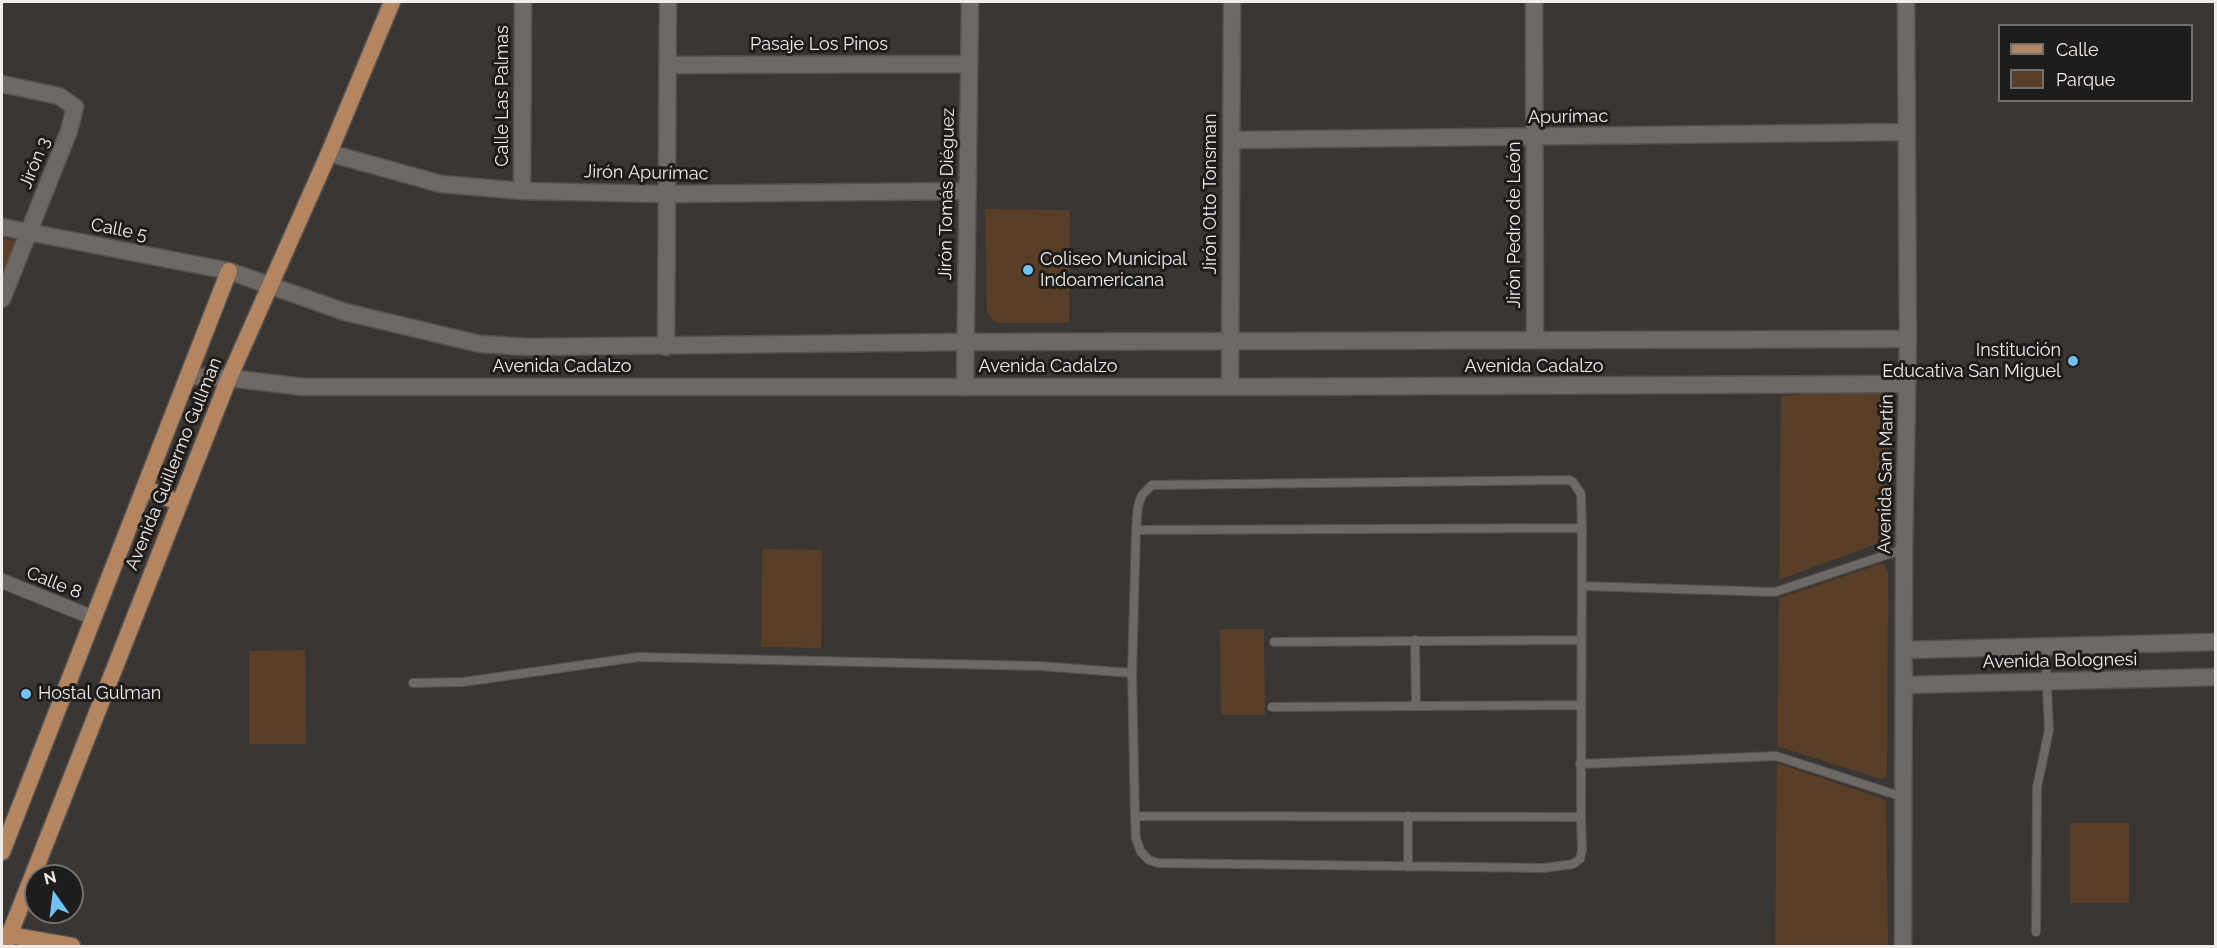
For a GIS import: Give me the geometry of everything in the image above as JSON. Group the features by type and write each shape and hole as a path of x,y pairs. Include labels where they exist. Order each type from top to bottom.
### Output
{"main road":[{"name":"Avenida Guillermo Gullman","path":"7,940 229,378 329,153 392,2"},
{"name":"Avenida Guillermo Gullman","path":"2,852 229,271"},
{"path":"145,488 179,503"},
{"path":"7,940 72,946"}],"street":[{"name":"Calle Las Palmas","path":"522,191 523,2"},
{"path":"666,347 668,2"},
{"name":"Jirón Tomás Diéguez","path":"965,387 970,2"},
{"name":"Jirón Otto Tonsman","path":"1230,387 1232,2"},
{"name":"Jirón Pedro de León","path":"1534,2 1535,340"},
{"name":"Avenida San Martín","path":"1903,946 1904,549 1908,339 1906,2"},
{"name":"Pasaje Los Pinos","path":"669,65 969,64"},
{"name":"Jirón 3","path":"2,84 59,96 75,107 69,130 2,299"},
{"name":"Apurímac","path":"1231,140 1906,132"},
{"name":"Jirón Apurímac","path":"329,153 441,184 522,191 666,194 967,191"},
{"name":"Calle 5","path":"2,227 229,271"},
{"name":"Avenida Cadalzo","path":"229,271 345,312 480,344 528,347 964,342 1908,339"},
{"name":"Avenida Cadalzo","path":"189,376 229,378 304,387 1907,384"},
{"name":"Calle 8","path":"2,581 94,618"},
{"name":"Avenida Bolognesi","path":"1905,650 2216,642"},
{"name":"Avenida Bolognesi","path":"1905,685 2216,677"}],"lane":[{"path":"1569,480 1581,494 1581,528 1582,851 1580,860 1573,864 1545,868 1158,863 1149,860 1141,852 1136,839 1132,673 1136,530 1142,495 1147,488 1152,485 1569,480"},
{"path":"1136,530 1581,528"},
{"path":"1582,586 1775,592 1904,549"},
{"path":"1415,640 1416,706"},
{"path":"1274,642 1581,640"},
{"path":"2036,932 2037,787 2049,730 2045,646"},
{"path":"412,683 463,682 639,657 1039,666 1132,673"},
{"path":"1272,707 1581,705"},
{"path":"1580,764 1776,756 1904,797"},
{"path":"1135,816 1581,817"},
{"path":"1408,816 1408,867"}],"green space":[{"name":"Coliseo Municipal Indoamericana","path":"985,209 1070,210 1069,323 996,323 987,312"},
{"path":"2,238 23,243 2,295"},
{"path":"1876,389 1885,394 1890,401 1887,540 1779,580 1781,396"},
{"path":"762,549 822,550 821,648 761,647"},
{"path":"1883,563 1888,573 1887,774 1885,778 1880,779 1777,746 1779,598"},
{"path":"1220,629 1264,629 1265,715 1221,715"},
{"path":"305,650 306,744 249,744 249,651"},
{"path":"1777,763 1886,800 1888,946 1775,946"},
{"path":"2070,823 2129,823 2129,903 2070,903"}],"place":[{"name":"Coliseo Municipal Indoamericana","path":"1028,270"},
{"name":"Institución Educativa San Miguel","path":"2073,361"},
{"name":"Hostal Gulman","path":"26,694"}]}
